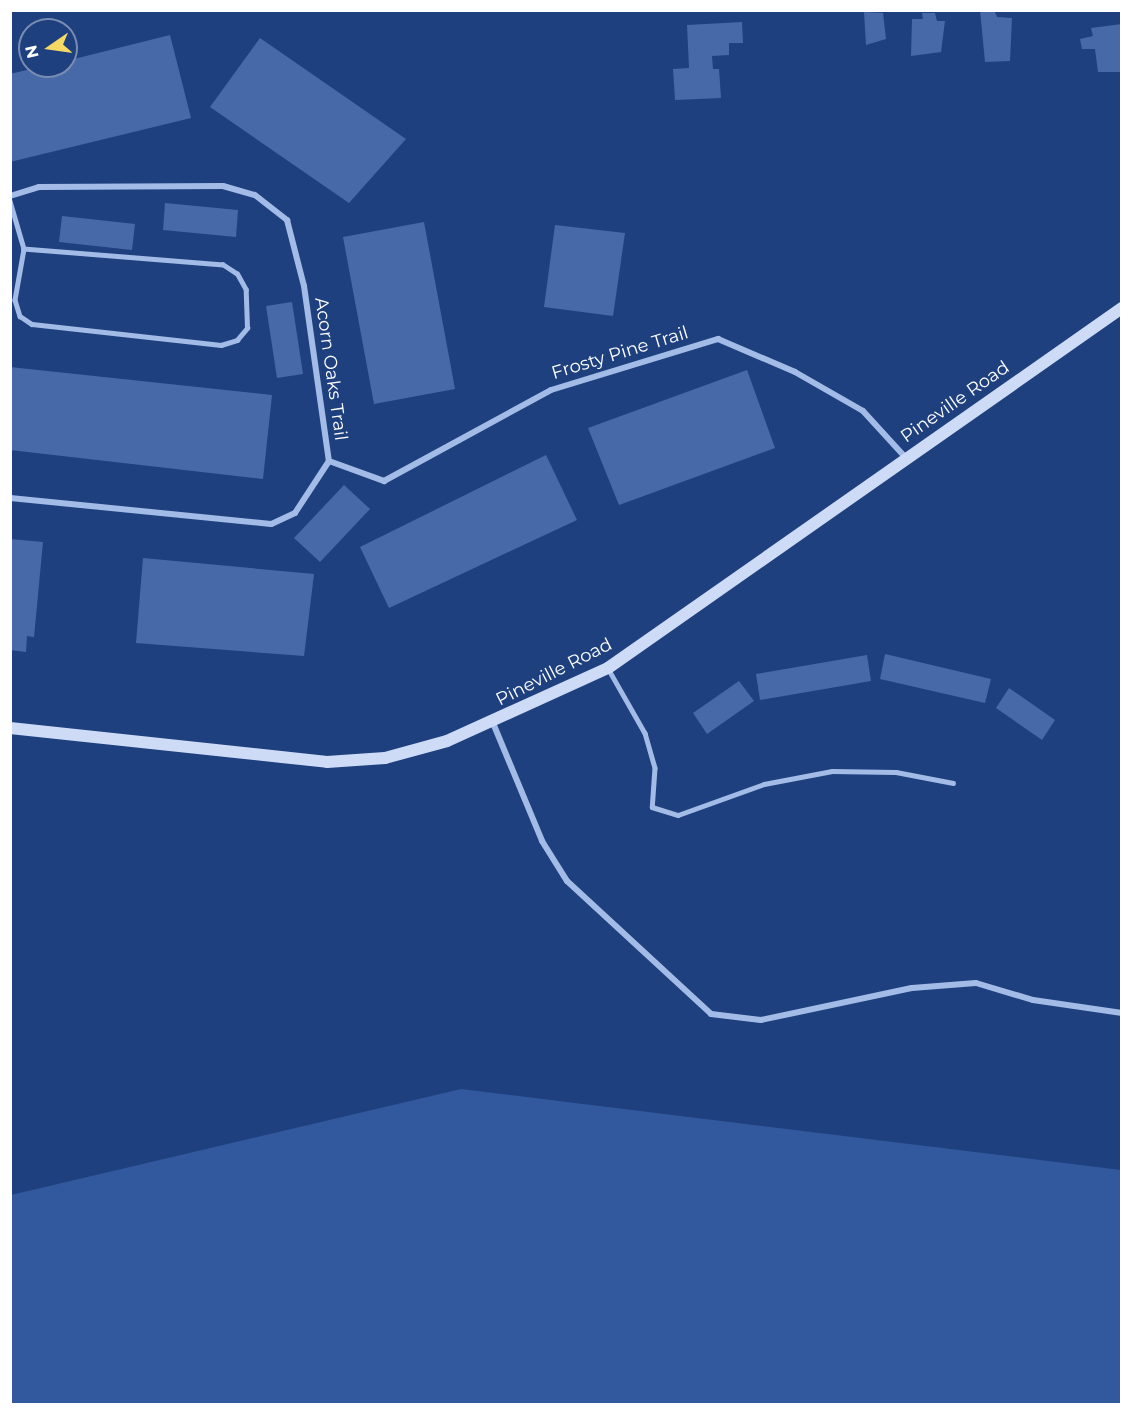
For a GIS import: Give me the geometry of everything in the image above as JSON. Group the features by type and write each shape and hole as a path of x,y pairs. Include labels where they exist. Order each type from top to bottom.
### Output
{"main road":[{"name":"Pineville Road","path":"10,728 327,762 385,758 493,723 608,668 1122,308"}],"street":[{"name":"Acorn Oaks Trail","path":"10,199 39,187 223,186 255,195 287,220 304,286 328,461 295,513 271,524 10,498"},
{"name":"Frosty Pine Trail","path":"328,461 384,481 551,390 718,339 795,372 863,411 906,459"},
{"path":"493,723 542,841 567,881 711,1014 761,1020 912,988 976,983 1033,1000 1122,1013"}],"lane":[{"path":"10,199 24,249 15,300 20,316 32,324 221,345 237,340 247,328 246,290 237,274 223,265 24,249"},
{"path":"608,668 645,733 655,768 652,807 678,815 764,784 832,771 896,772 953,783"}],"shaded area":[{"path":"461,1089 1121,1170 1121,1404 11,1404 11,1195"}],"building":[{"path":"980,10 994,10 997,17 1012,18 1010,61 985,62"},
{"path":"864,12 883,13 886,39 866,45"},
{"path":"922,13 935,13 937,21 945,21 941,52 911,56 912,19 923,19"},
{"path":"742,22 743,43 729,43 729,55 712,56 713,69 719,69 721,98 675,100 673,69 689,68 687,25"},
{"path":"1122,24 1122,72 1098,72 1095,49 1082,49 1080,39 1093,36 1091,28"},
{"path":"170,35 191,118 10,162 10,74 18,72 18,78 78,78 78,58"},
{"path":"260,38 406,139 349,203 210,107"},
{"path":"165,203 238,210 236,237 163,230"},
{"path":"62,216 135,224 132,250 59,242"},
{"path":"424,222 455,389 374,404 343,237"},
{"path":"555,225 625,233 613,316 544,307"},
{"path":"292,302 303,374 277,378 266,306"},
{"path":"10,367 272,395 263,479 10,450"},
{"path":"747,370 775,448 619,505 588,428"},
{"path":"546,455 577,520 389,608 360,547"},
{"path":"344,485 370,509 320,562 294,538"},
{"path":"10,539 43,542 34,637 27,636 26,652 10,650"},
{"path":"143,558 314,574 304,656 136,643"},
{"path":"885,654 991,679 985,703 880,679"},
{"path":"867,655 871,681 760,700 756,674"},
{"path":"739,681 754,701 707,734 693,713"},
{"path":"1009,688 1055,720 1042,740 996,708"}]}
